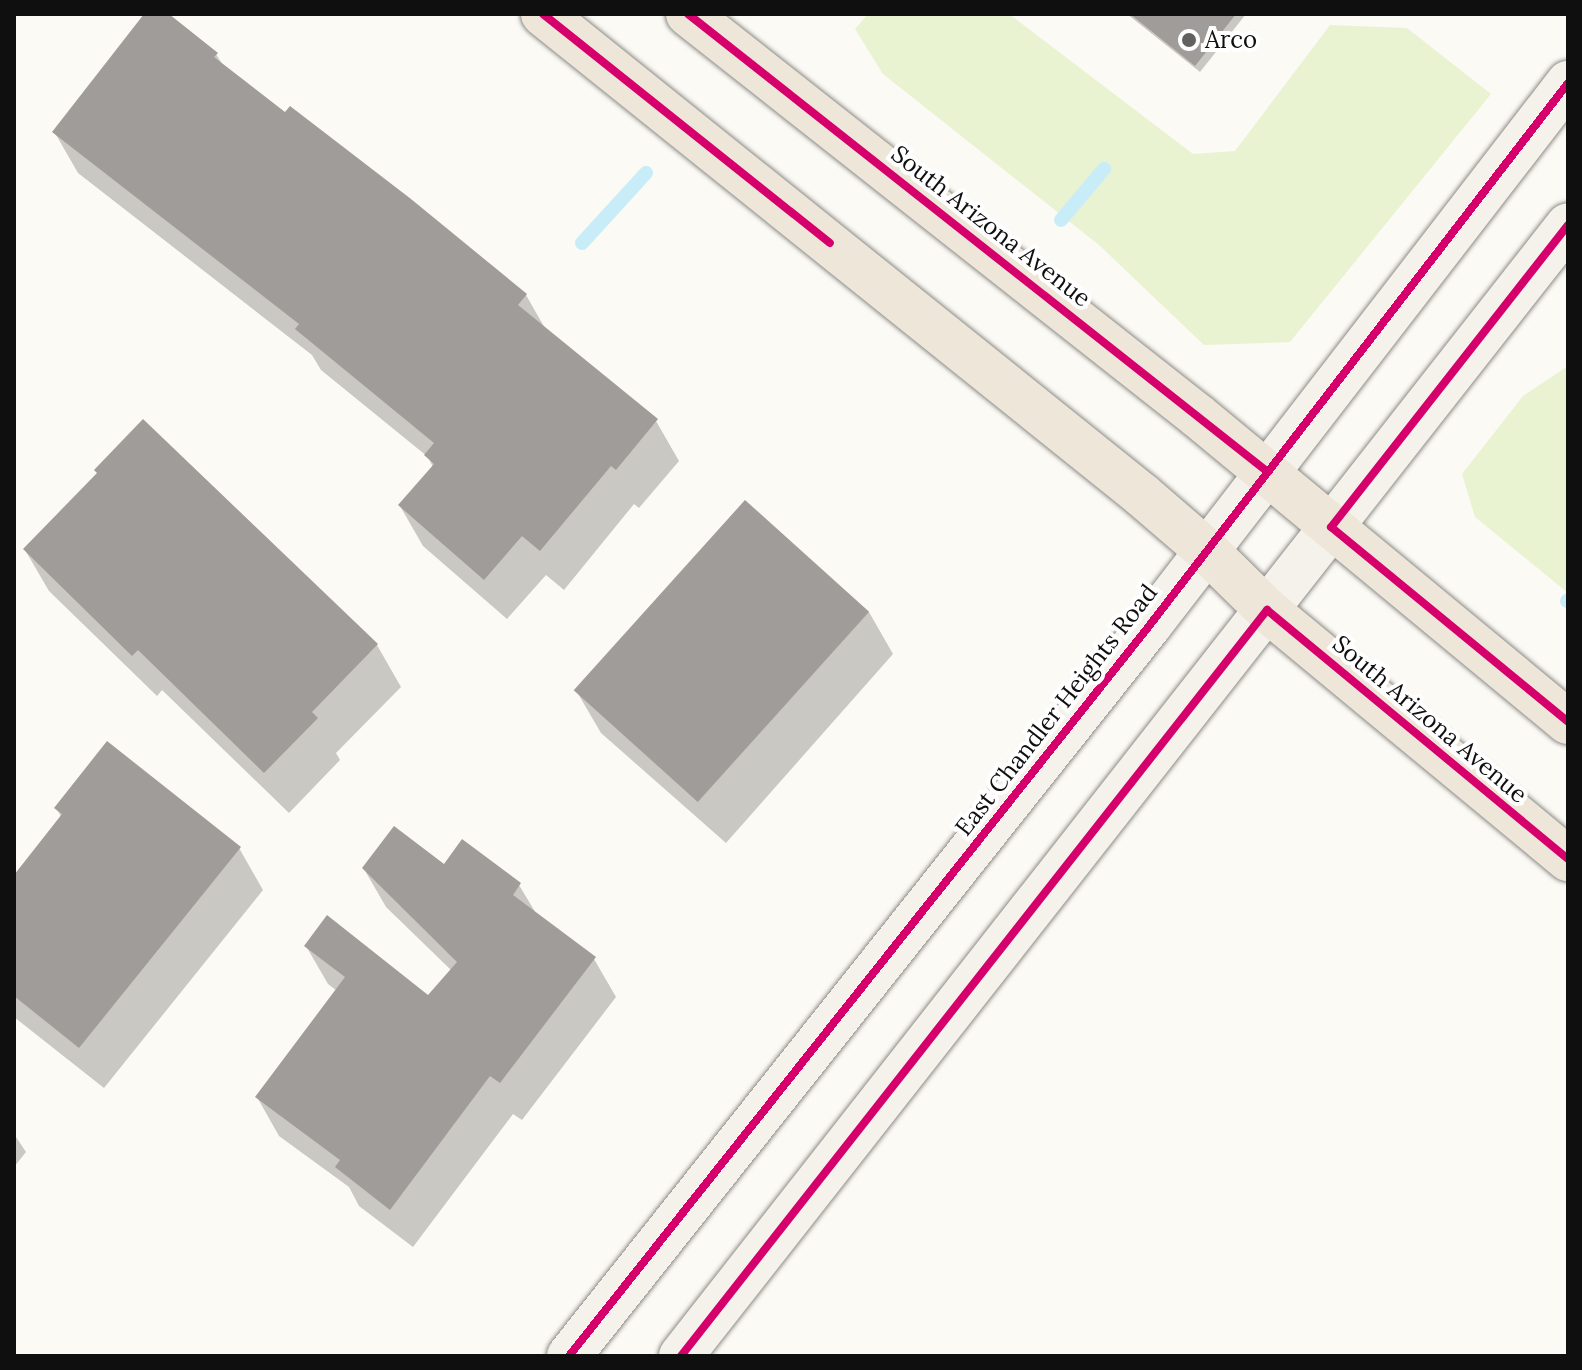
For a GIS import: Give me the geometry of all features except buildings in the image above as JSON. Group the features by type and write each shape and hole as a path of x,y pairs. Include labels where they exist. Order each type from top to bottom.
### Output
{"main road":[{"name":"South Arizona Avenue","path":"543,14 1207,551 1267,610 1568,859"},
{"name":"South Arizona Avenue","path":"688,14 1268,472 1568,722"},
{"name":"East Chandler Heights Road","path":"569,1356 1207,551 1568,83"},
{"path":"681,1356 1568,225"}],"green space":[{"path":"868,14 1009,14 1193,154 1235,151 1330,25 1407,28 1491,94 1290,342 1204,345 1099,245 883,74 855,29"},
{"path":"1568,366 1568,593 1475,517 1462,474 1523,396"}],"waterway":[{"path":"1061,220 1104,169"},
{"path":"582,243 646,173"}],"cycle path":[{"path":"543,14 830,243"},
{"path":"688,14 1268,472"},
{"path":"569,1356 1149,626 1568,83"},
{"path":"1568,225 1331,527 1568,722"},
{"path":"681,1356 1267,610 1568,859"}],"place":[{"name":"Arco","path":"1189,40"}]}
